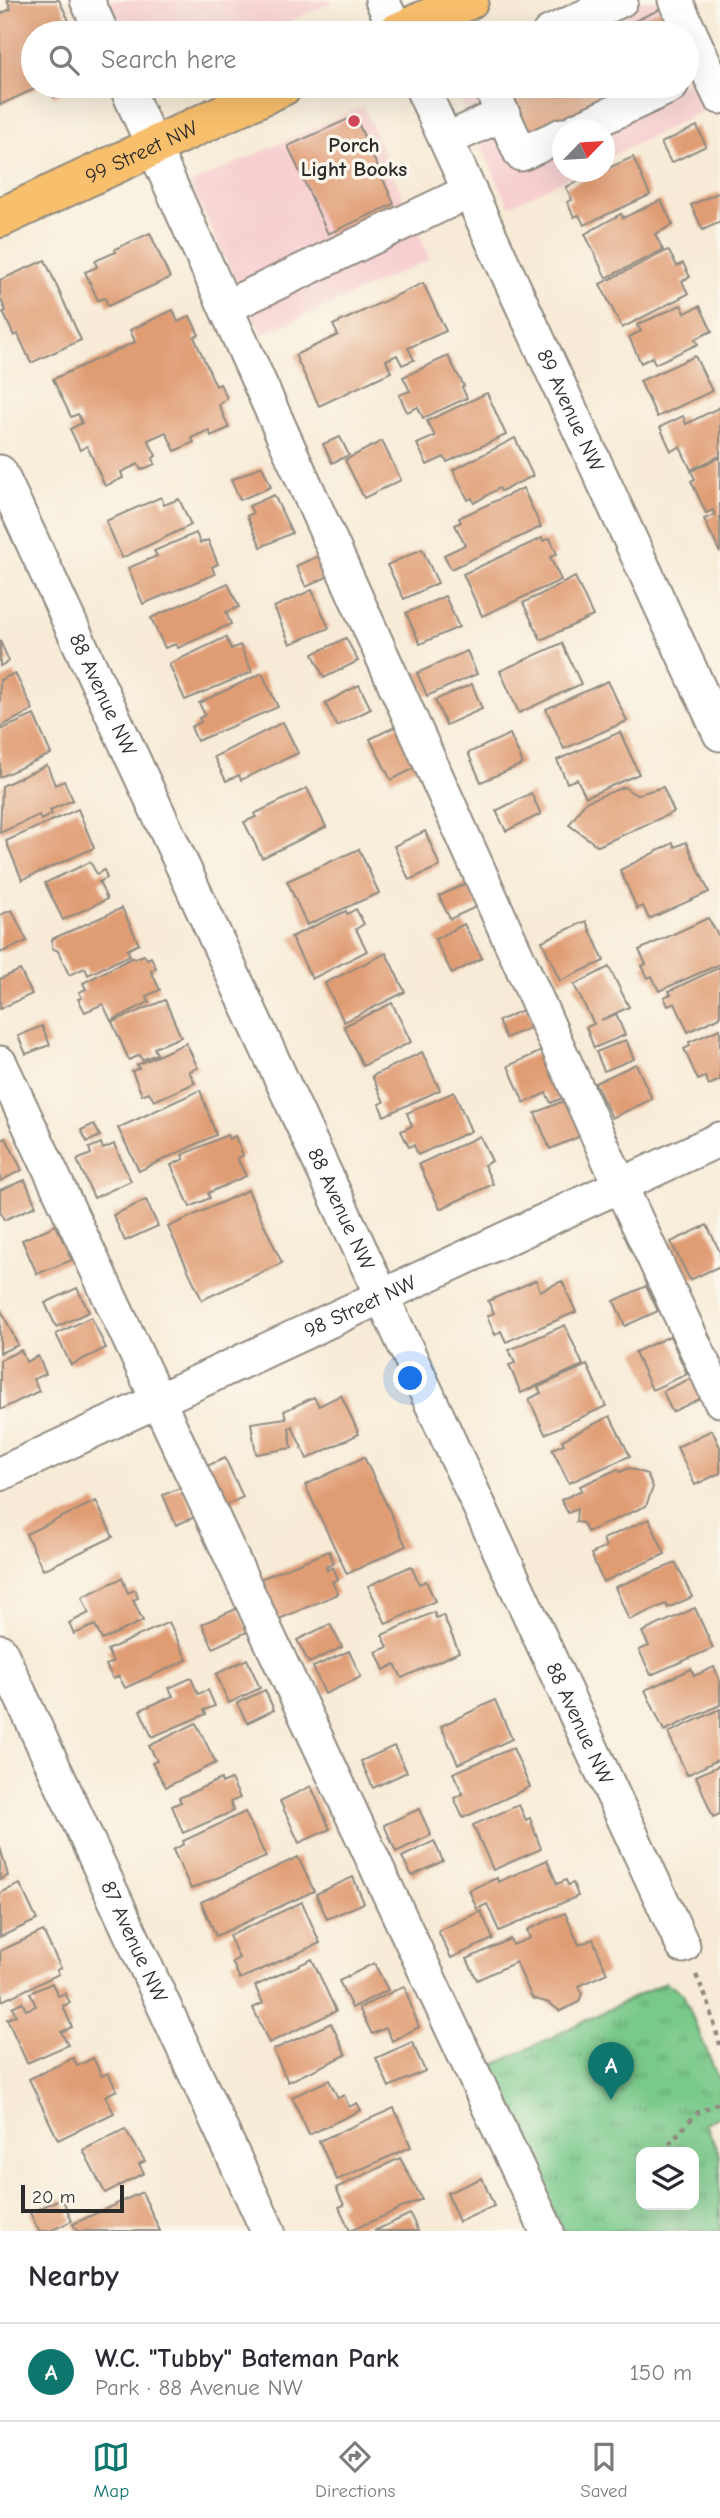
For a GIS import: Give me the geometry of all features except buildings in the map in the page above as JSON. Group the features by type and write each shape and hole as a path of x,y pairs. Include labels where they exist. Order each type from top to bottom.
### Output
{"main road":[{"path":"423,21 468,0"},
{"name":"99 Street NW","path":"0,218 257,98"}],"street":[{"path":"87,0 97,21"},
{"path":"382,0 392,21"},
{"path":"575,21 621,0"},
{"path":"676,0 683,21"},
{"path":"699,65 705,82"},
{"path":"132,98 620,1185 720,1400"},
{"name":"89 Avenue NW","path":"427,98 720,734"},
{"path":"600,119 645,98"},
{"path":"446,140 496,100 521,154 552,140"},
{"path":"226,307 470,191"},
{"name":"88 Avenue NW","path":"0,472 683,1946"},
{"path":"0,1063 547,2231"},
{"name":"98 Street NW","path":"0,1474 720,1139"},
{"name":"87 Avenue NW","path":"0,1651 268,2231"}],"path":[{"path":"683,1946 708,2002 720,2045"},
{"path":"669,2144 685,2123 720,2102"}],"shaded area":[{"path":"99,0 330,0 331,3 291,21 109,21"},
{"path":"605,0 665,0 675,21 559,21"},
{"path":"699,75 713,106 615,154 615,119 552,119 552,182 559,182 509,206 460,98 699,98"},
{"path":"363,106 430,259 262,335 190,184"}],"green space":[{"path":"665,1982 683,1994 720,2083 720,2116 705,2123 720,2156 720,2231 562,2231 488,2068"}],"place":[{"name":"Porch Light Books","path":"354,121"},
{"name":"W.C. \"Tubby\" Bateman Park","path":"611,2100"}]}
